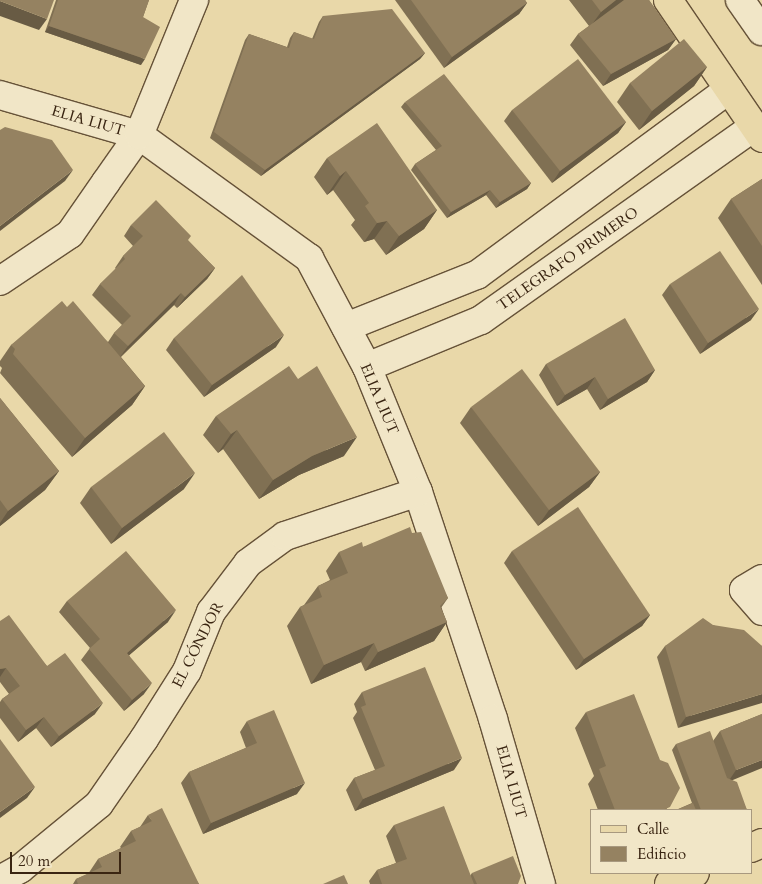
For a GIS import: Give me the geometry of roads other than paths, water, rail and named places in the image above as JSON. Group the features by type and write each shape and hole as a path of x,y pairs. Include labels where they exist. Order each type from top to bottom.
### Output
{"main road":[{"path":"668,0 758,133"},
{"path":"670,884 693,874"}],"street":[{"path":"0,281 70,234 139,135 194,0"},
{"path":"740,0 762,31"},
{"path":"346,327 477,274 729,89"},
{"name":"ELIA LIUT","path":"0,95 139,135 309,258 367,367 418,492 493,720 541,884"},
{"name":"TELEGRAFO PRIMERO","path":"367,367 481,320 758,133"},
{"name":"EL CÓNDOR","path":"0,880 20,869 99,804 144,740 187,671 211,612 248,563 285,536 418,492"},
{"path":"753,584 762,610"}]}
